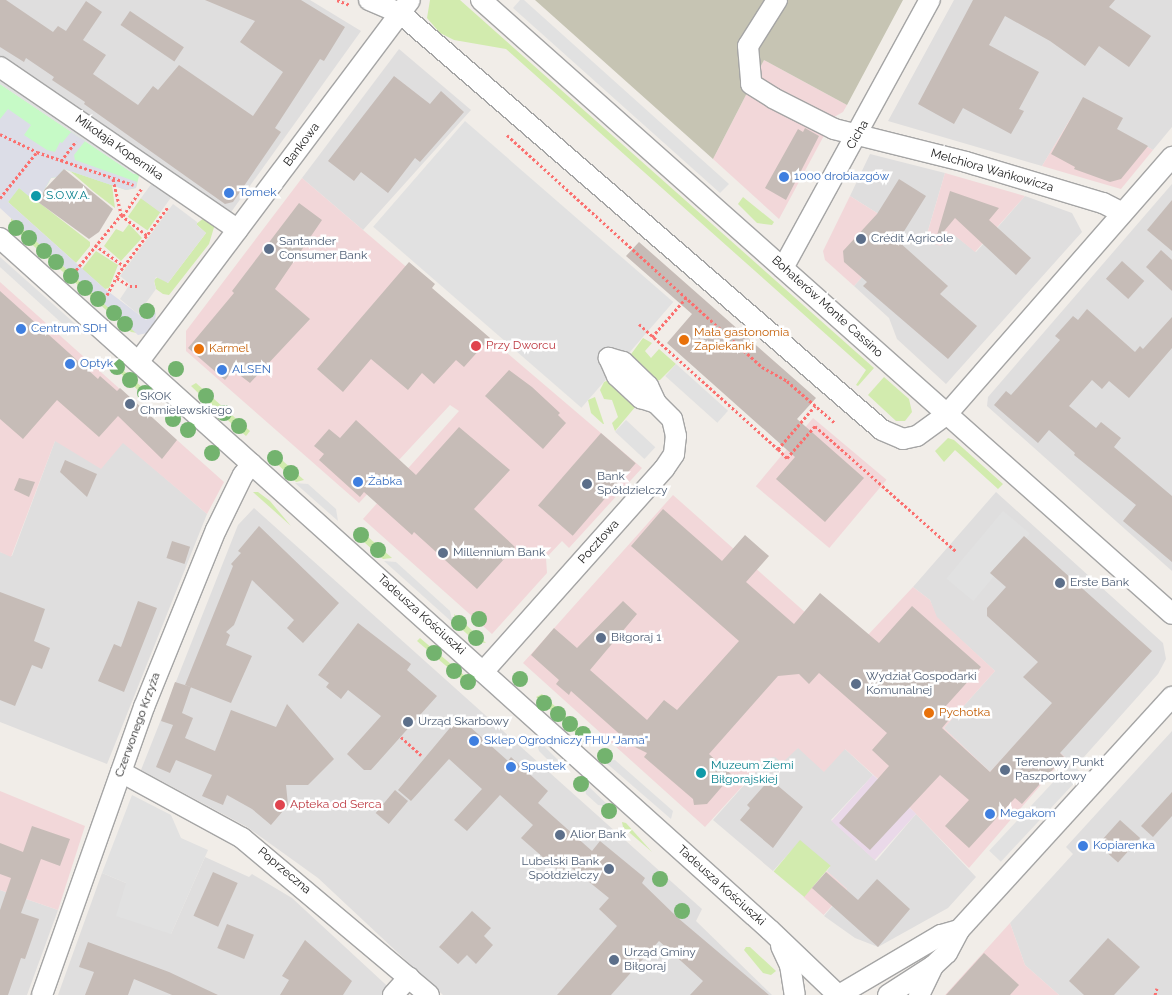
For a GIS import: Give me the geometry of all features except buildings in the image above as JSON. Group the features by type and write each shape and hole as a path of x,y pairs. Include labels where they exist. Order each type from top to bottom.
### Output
{"street":[{"path":"369,0 405,7 882,430 903,439 917,436 947,414 1172,158"},
{"name":"Bohaterów Monte Cassino","path":"481,0 1172,614"},
{"name":"Melchiora Wańkowicza","path":"777,0 748,46 751,84 834,129 975,165 1103,203 1123,213"},
{"name":"Cicha","path":"783,268 858,135 930,0"},
{"name":"Bankowa","path":"139,361 405,7"},
{"name":"Mikołaja Kopernika","path":"0,67 238,230"},
{"name":"Tadeusza Kościuszki","path":"0,238 139,361 839,995"},
{"name":"Pocztowa","path":"483,672 668,464 676,448 676,428 672,419 656,403"},
{"name":"Czerwonego Krzyża","path":"42,995 121,772 216,530 242,476 252,464"},
{"path":"888,995 934,966 951,948 959,930 1172,696"},
{"name":"Poprzeczna","path":"121,772 242,838 429,995"},
{"path":"839,995 941,935 959,930"},
{"path":"777,937 790,965 795,995"},
{"path":"919,995 934,966"},
{"path":"393,995 409,977"}],"path":[{"path":"500,128 762,367 787,381 834,423"},
{"path":"1,133 37,152 142,188 122,216 95,245 76,270"},
{"path":"0,198 37,152"},
{"path":"114,179 122,216 147,235"},
{"path":"106,295 124,266 180,191"},
{"path":"95,245 124,266"},
{"path":"117,278 130,286 140,286"},
{"path":"652,337 686,298"},
{"path":"639,324 787,458 815,426 956,551"},
{"path":"778,449 815,406"},
{"path":"401,737 421,755"},
{"path":"1155,995 1157,988"}],"shaded area":[{"path":"0,0 310,0 361,31 229,215 0,61"},
{"path":"520,0 524,0 729,184 720,193 513,8"},
{"path":"535,0 903,0 847,105 764,60 713,159"},
{"path":"954,0 1172,0 1172,127 1153,150 1077,108 1042,166 888,121"},
{"path":"399,49 471,110 363,230 302,178"},
{"path":"764,60 847,105 843,112 834,117 779,219 713,159"},
{"path":"0,73 140,172 134,174 0,84"},
{"path":"1077,108 1153,150 1121,189 1042,166"},
{"path":"8,109 31,125 24,135 47,150 55,152 60,142 62,143 71,132 85,141 74,155 75,160 137,182 136,188 126,190 64,169 57,177 51,178 37,203 19,188 8,202 105,289 146,320 156,312 155,324 147,333 138,335 0,208 0,119"},
{"path":"465,121 673,302 581,408 373,227"},
{"path":"870,154 945,173 925,241 953,234 976,252 1025,196 1072,213 1082,232 946,384 897,339 889,318 854,286 904,230 850,196"},
{"path":"945,173 1025,196 975,252 953,234 941,246 925,241"},
{"path":"302,178 642,468 569,548 562,541 546,558 547,573 492,634 363,519 459,411 450,405 359,503 186,351 186,331"},
{"path":"152,183 171,197 160,212 141,198"},
{"path":"1172,184 1172,571 987,406 988,397"},
{"path":"850,196 904,230 854,286 825,260 823,251"},
{"path":"173,204 197,222 197,225 206,233 168,283 156,277 154,282 156,289 138,314 120,299 130,284 120,276"},
{"path":"0,257 81,329 66,327 0,267"},
{"path":"0,282 224,482 207,514 123,443 101,469 55,441 11,557 0,552"},
{"path":"676,364 728,411 717,423 665,376"},
{"path":"813,418 887,480 829,548 756,486"},
{"path":"626,420 655,447 644,459 615,432"},
{"path":"55,441 123,442 207,514 107,764 0,722 0,552 12,556"},
{"path":"295,483 308,484 336,509 338,521"},
{"path":"996,492 1163,643 1166,659 1158,674 1075,767 1031,727 990,772 944,728 995,671 936,617 930,600 913,587"},
{"path":"673,495 851,653 913,587 930,600 937,617 995,671 944,728 990,772 1031,727 1065,757 969,868 909,807 845,749 824,772 798,748 782,763 775,757 768,758 705,827 523,663"},
{"path":"254,508 702,909 696,921 772,995 443,995 318,878 247,827 141,770 238,525"},
{"path":"1003,511 1030,533 973,601 946,578"},
{"path":"384,561 396,562 450,611 453,623"},
{"path":"1172,731 1172,995 1059,995 1025,965 1010,923 1073,854 1066,847"},
{"path":"536,741 539,741 562,764 551,763 539,751"},
{"path":"798,748 845,749 873,775 831,820 876,861 916,814 976,877 948,908 878,947 855,938 824,916 847,889 827,871 830,867 800,841 773,871 713,820 768,758"},
{"path":"615,760 673,811 671,819 604,761"},
{"path":"1071,763 1083,774 1001,862 989,851"},
{"path":"873,775 916,814 875,860 832,821"},
{"path":"584,784 609,806 598,805 586,794"},
{"path":"0,791 85,826 58,910 0,890"},
{"path":"132,795 171,815 181,838 208,850 171,934 116,916 126,883 102,873"},
{"path":"205,857 249,877 252,874 292,898 397,995 58,995 102,873 126,883 171,934"},
{"path":"827,871 847,889 824,915 804,897"},
{"path":"0,890 58,910 27,995 0,995"},
{"path":"1010,923 1025,965 1059,995 945,995"}],"green space":[{"path":"430,0 460,0 874,368 858,386 856,385 866,370 506,49 454,40 440,33 427,18"},
{"path":"0,84 134,174 140,172 136,188 126,190 64,169 57,177 51,178 37,203 19,188 8,202 0,195"},
{"path":"70,171 112,185 115,208 93,191"},
{"path":"19,187 90,242 90,246 76,263 8,202"},
{"path":"743,197 774,222 772,225 757,223 738,204"},
{"path":"141,198 161,212 147,231 128,217"},
{"path":"11,218 138,333 131,332 11,226"},
{"path":"204,218 215,224 209,244 169,295 163,294 156,289 154,280 159,276 168,283 206,233 196,224"},
{"path":"129,224 142,238 121,261 104,246 116,229 123,232"},
{"path":"96,251 118,265 109,288 105,289 82,269"},
{"path":"643,338 652,343 645,351 651,358 659,349 676,364 660,380 654,381 629,357"},
{"path":"113,361 154,398 150,402 112,365"},
{"path":"884,377 909,399 912,412 905,421 896,421 868,395"},
{"path":"611,379 636,406 615,431 612,423 618,417 612,400 604,399 600,390 604,382"},
{"path":"196,383 250,431 246,436 191,386"},
{"path":"595,397 604,424 591,413 588,400"},
{"path":"948,438 954,440 1003,484 998,489 955,450 944,462 935,451"},
{"path":"272,451 304,480 296,482 268,455"},
{"path":"253,492 258,492 270,501 291,526"},
{"path":"355,529 359,529 392,558 383,559 355,534"},
{"path":"454,614 486,643 476,642 456,624"},
{"path":"420,638 471,681 473,689 417,641"},
{"path":"542,694 591,740 586,742 536,697"},
{"path":"622,822 626,823 652,852 623,827"},
{"path":"800,840 831,866 804,897 774,871"},
{"path":"746,947 750,947 776,971 771,975 763,973 744,950"}],"place":[{"name":"1000 drobiazgów","path":"784,177"},
{"name":"Tomek","path":"229,193"},
{"name":"S.O.W.A.","path":"36,196"},
{"name":"Crédit Agricole","path":"861,239"},
{"name":"Santander Consumer Bank","path":"269,249"},
{"name":"Centrum SDH","path":"21,329"},
{"name":"Mała gastonomia Zapiekanki","path":"684,340"},
{"name":"Przy Dworcu","path":"476,346"},
{"name":"Karmel","path":"199,349"},
{"name":"Optyk","path":"70,364"},
{"name":"ALSEN","path":"222,370"},
{"name":"SKOK Chmielewskiego","path":"130,404"},
{"name":"Żabka","path":"358,482"},
{"name":"Bank Spółdzielczy","path":"587,484"},
{"name":"Millennium Bank","path":"443,553"},
{"name":"Erste Bank","path":"1060,583"},
{"name":"Biłgoraj 1","path":"601,638"},
{"name":"Wydział Gospodarki Komunalnej","path":"856,684"},
{"name":"Pychotka","path":"929,713"},
{"name":"Urząd Skarbowy","path":"408,722"},
{"name":"Sklep Ogrodniczy FHU \"Jama\"","path":"474,741"},
{"name":"Spustek","path":"511,767"},
{"name":"Terenowy Punkt Paszportowy","path":"1005,770"},
{"name":"Muzeum Ziemi Biłgorajskiej","path":"701,773"},
{"name":"Apteka od Serca","path":"280,805"},
{"name":"Megakom","path":"990,814"},
{"name":"Alior Bank","path":"560,835"},
{"name":"Kopiarenka","path":"1083,846"},
{"name":"Lubelski Bank Spółdzielczy","path":"609,869"},
{"name":"Urząd Gminy Biłgoraj","path":"614,960"}]}
